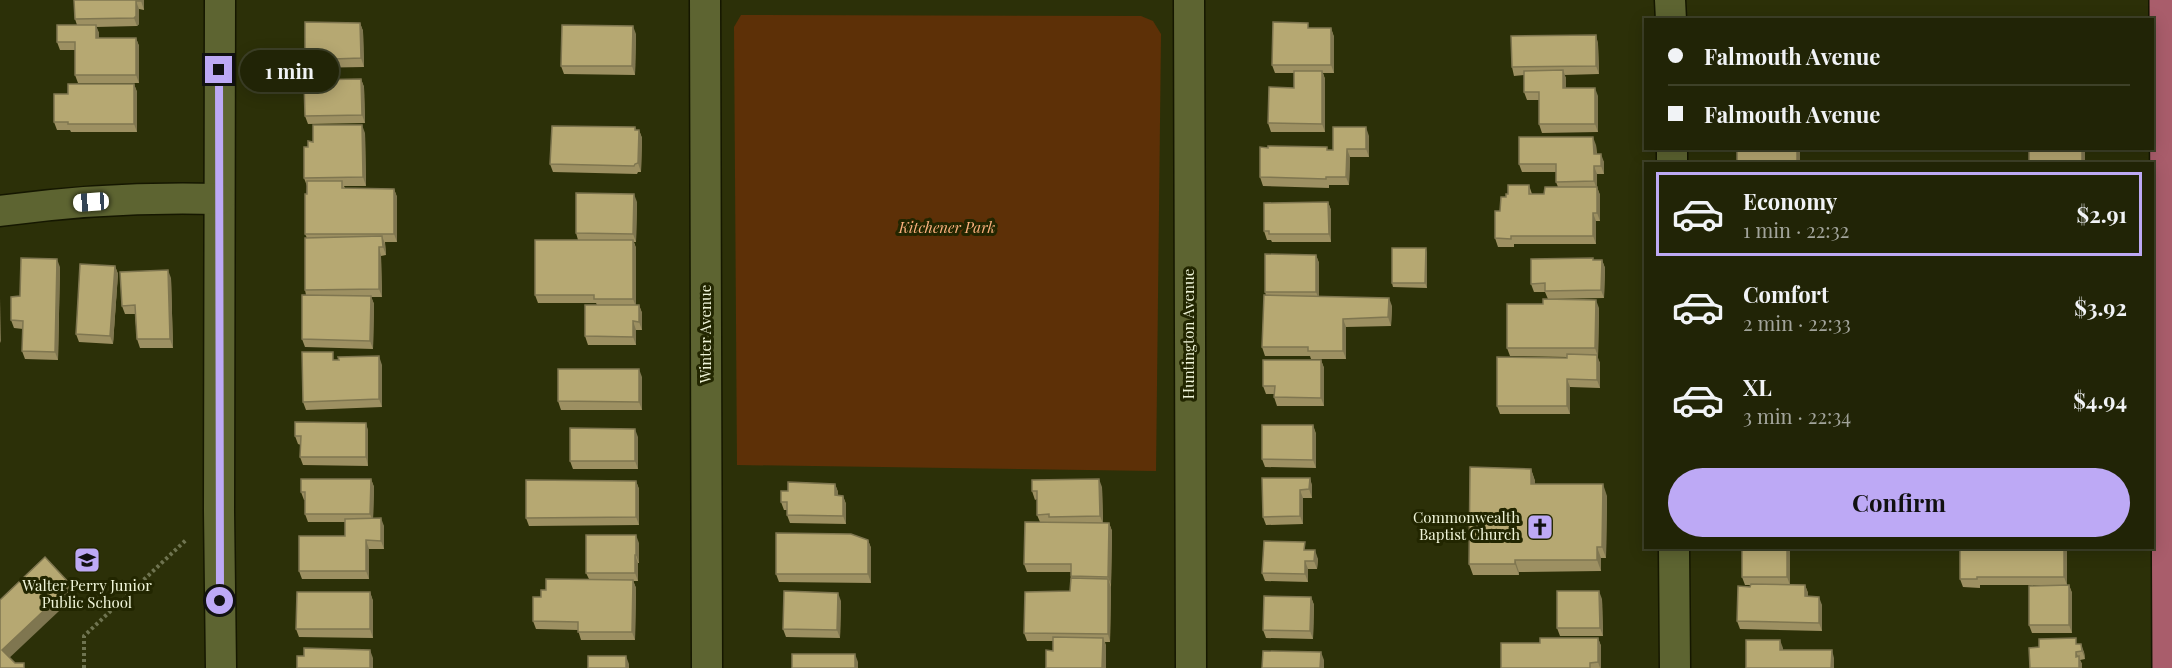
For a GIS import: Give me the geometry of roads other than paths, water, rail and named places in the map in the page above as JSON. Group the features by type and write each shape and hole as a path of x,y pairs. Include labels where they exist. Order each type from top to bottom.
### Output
{"main road":[{"path":"2166,0 2169,138 2169,668"}],"street":[{"path":"219,0 221,668"},
{"name":"Winter Avenue","path":"705,0 707,668"},
{"name":"Huntington Avenue","path":"1189,0 1191,668"},
{"path":"1670,0 1671,18"},
{"path":"0,211 46,205 157,198 219,200"},
{"path":"1674,549 1675,668"}],"place":[{"name":"Commonwealth Baptist Church","path":"1540,527"},
{"name":"Walter Perry Junior Public School","path":"87,560"}],"park label":[{"name":"Kitchener Park","path":"947,228"}]}
